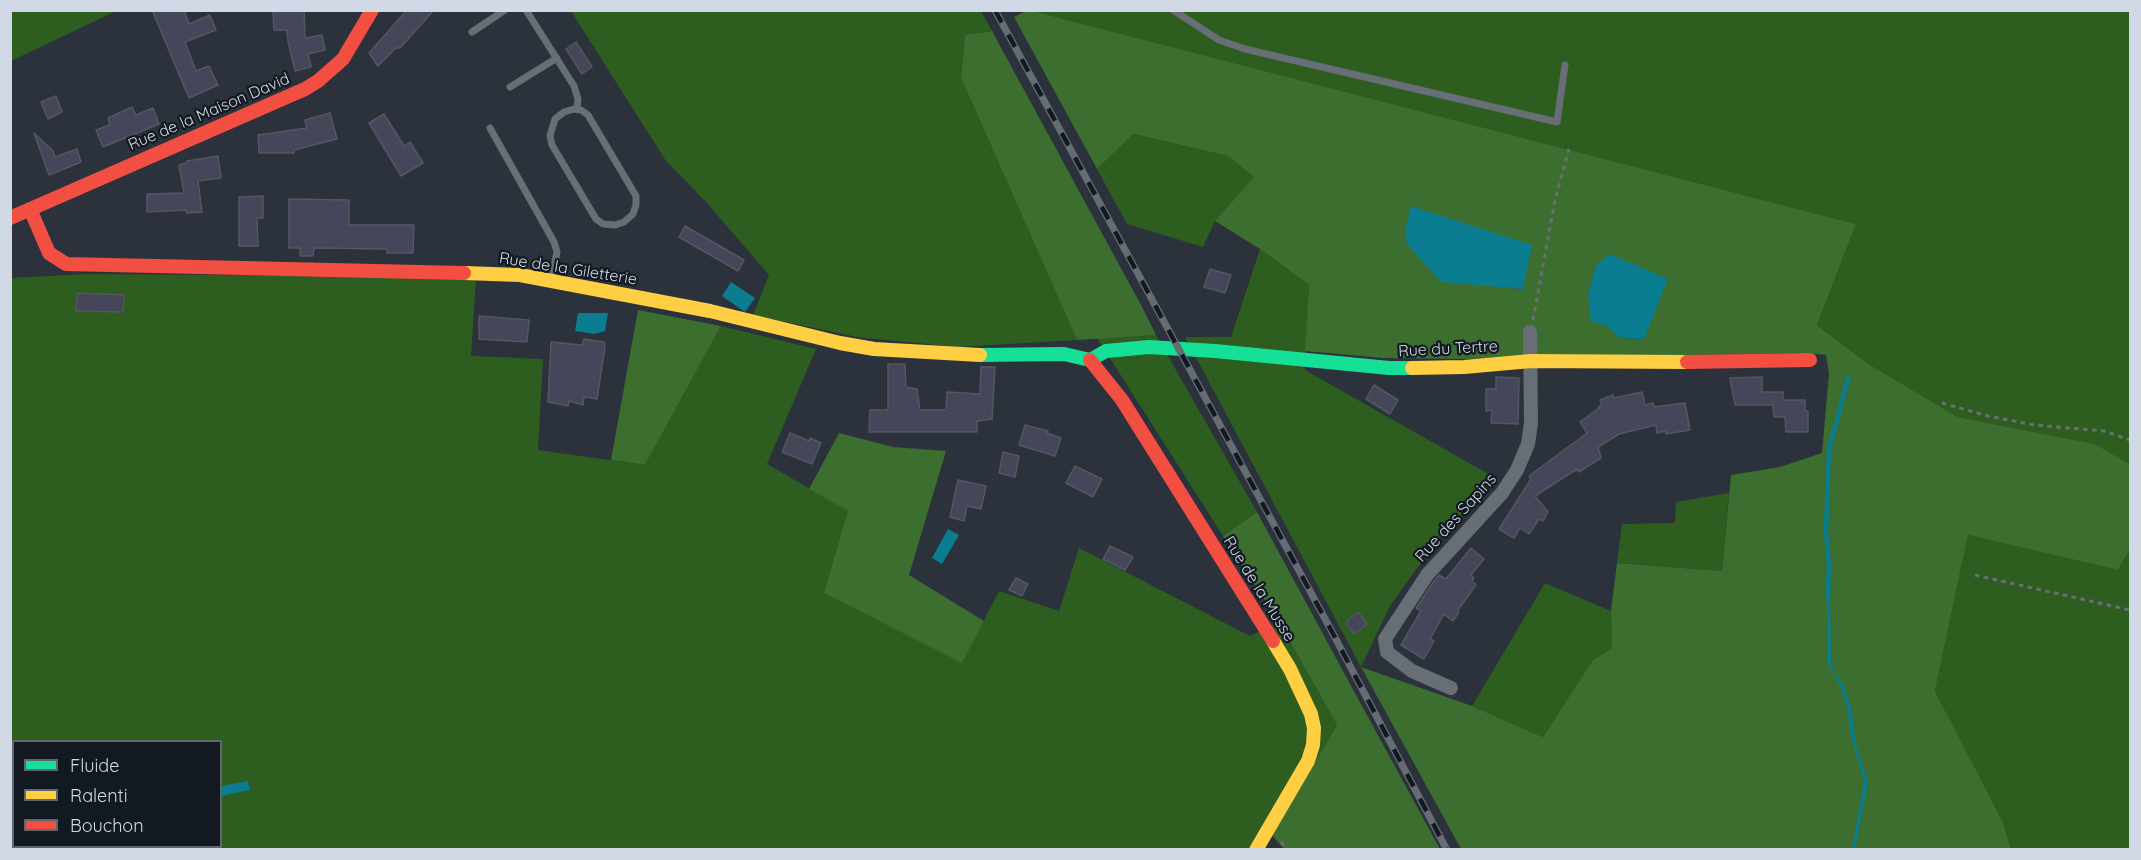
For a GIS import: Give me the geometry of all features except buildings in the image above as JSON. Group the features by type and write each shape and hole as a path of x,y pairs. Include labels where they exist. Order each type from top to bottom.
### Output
{"street":[{"name":"Rue de la Maison David","path":"10,218 305,89 343,59 372,10"},
{"name":"Rue de la Giletterie","path":"30,209 49,253 66,264 520,275 710,311 840,343 874,349 959,355 1064,354 1090,360"},
{"name":"Rue des Sapins","path":"1451,688 1412,671 1387,652 1385,639 1427,575 1502,493 1517,470 1528,444 1531,423 1530,332"},
{"name":"Rue du Tertre","path":"1090,360 1106,351 1149,347 1389,368 1464,367 1531,361 1810,360"},
{"name":"Rue de la Musse","path":"1090,360 1122,400 1290,669 1311,714 1314,728 1313,745 1308,761 1256,849"}],"lane":[{"path":"472,32 505,10"},
{"path":"526,10 574,86 578,99 578,110"},
{"path":"1173,10 1219,40 1245,49 1557,122 1565,65"},
{"path":"510,87 557,58"},
{"path":"578,110 588,115 636,196 633,214 624,222 615,225 603,224 596,219 552,145 550,136 555,119 564,112 578,110"},
{"path":"490,128 554,242 557,252 551,280"}],"path":[{"path":"1530,332 1555,200 1569,149"},
{"path":"1942,403 1988,416 2034,424 2104,431 2130,440"},
{"path":"1975,575 2130,610"}],"green space":[{"path":"11,10 116,10 116,11 11,61"},
{"path":"571,11 981,11 992,31 965,35 961,78 1077,340 957,347 857,337 753,315 769,275 707,203 666,161"},
{"path":"1026,11 1033,11 1856,224 1817,325 1867,363 1958,417 2095,444 2130,464 2130,549 2118,570 1968,535 1935,691 2003,822 2011,849 1461,849 1361,667 1472,706 1543,737 1592,661 1612,648 1611,611 1617,563 1722,571 1731,475 1780,467 1822,453 1829,373 1826,355 1806,353 1462,359 1383,358 1305,351 1309,285 1260,249 1215,221 1254,177 1228,156 1133,134 1097,169 1014,17","holes":["1412,206 1522,289 1504,287 1406,227","1611,255 1653,313 1644,339 1619,338 1607,326 1588,295 1596,265"]},
{"path":"1033,11 2130,11 2130,464 2095,444 1958,417 1867,363 1817,325 1856,224"},
{"path":"992,31 1156,335 1077,340 961,78 965,35"},
{"path":"1132,134 1228,156 1255,177 1215,221 1203,247 1127,224 1097,169"},
{"path":"1260,249 1309,285 1305,370 1499,480 1435,543 1390,606 1361,667 1185,337 1231,337"},
{"path":"86,274 476,277 471,356 543,359 538,450 645,465 721,326 816,349 767,464 848,511 962,663 999,591 1059,611 1079,548 1250,636 1279,622 1337,725 1272,835 1248,849 1051,850 1047,847 1046,850 11,850 11,278"},
{"path":"638,310 721,326 645,465 611,460"},
{"path":"1156,335 1257,512 1223,536 1097,338"},
{"path":"839,433 893,447 946,451 909,575 984,621 962,663 824,593 848,511 809,489"},
{"path":"1729,493 1722,571 1617,563 1622,524 1675,523 1676,502"},
{"path":"1257,512 1440,849 1284,849 1272,835 1337,725 1279,622 1223,536"},
{"path":"1968,535 2118,570 2130,549 2130,849 2011,849 2003,822 1935,691"},
{"path":"1545,583 1611,611 1612,648 1592,661 1543,737 1472,706"}],"water":[{"path":"1411,206 1532,245 1523,289 1441,282 1407,244 1406,227"},
{"path":"1610,254 1668,279 1644,339 1619,338 1607,326 1591,321 1588,295 1596,265"},
{"path":"731,282 755,298 745,312 722,296"},
{"path":"578,313 608,313 605,331 594,334 575,331"},
{"path":"948,529 959,535 942,564 932,558"},
{"path":"1827,594 1830,594 1831,662 1835,674 1843,684 1851,708 1857,749 1868,782 1855,849 1852,849 1864,781 1851,736 1847,707 1841,688 1828,663"},
{"path":"248,781 250,790 222,796 222,786"}],"waterway":[{"path":"1828,600 1829,564 1826,531 1829,450 1848,378"}],"railway":[{"path":"995,10 1330,628 1447,850"}],"traffic: fast":[{"path":"1090,360 1106,351 1149,347 1389,368 1412,368"},
{"path":"980,355 1064,354 1090,360"}],"traffic: slow":[{"path":"464,273 520,275 710,311 840,343 874,349 980,355"},
{"path":"1412,368 1464,367 1531,361 1687,362"},
{"path":"1256,850 1308,761 1313,745 1314,728 1311,714 1290,669 1273,641"}],"traffic: jam":[{"path":"10,218 305,89 343,59 372,10"},
{"path":"30,209 49,253 66,264 464,273"},
{"path":"1090,360 1122,400 1273,641"},
{"path":"1687,362 1810,360"}]}
